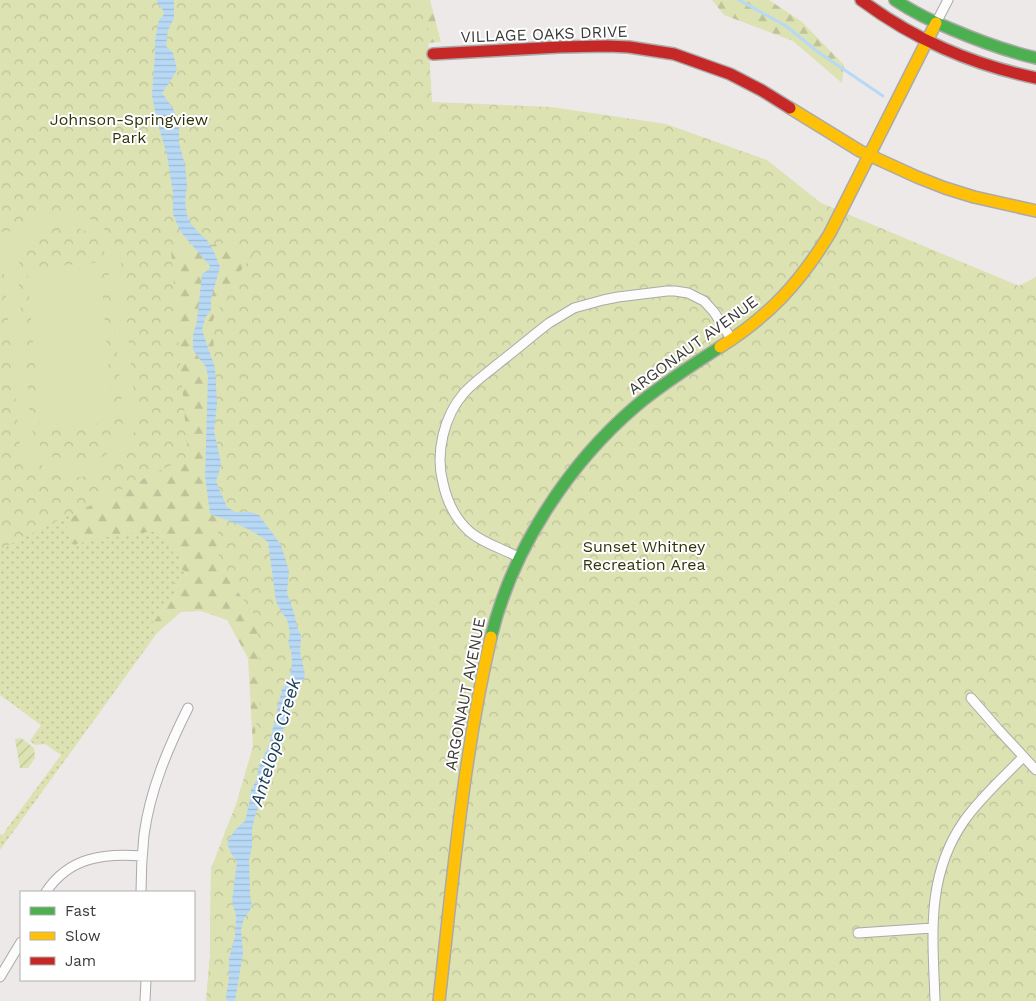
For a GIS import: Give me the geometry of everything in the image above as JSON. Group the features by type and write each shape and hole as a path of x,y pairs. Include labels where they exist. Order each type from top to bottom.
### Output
{"street":[{"path":"861,0 905,30 949,51 1000,69 1036,78"},
{"path":"895,0 936,23 981,42 1036,58"},
{"path":"936,23 948,0"},
{"name":"ARGONAUT AVENUE","path":"439,1001 469,749 494,624 504,594 520,558 546,510 598,443 641,401 759,320 797,281 815,258 830,233 936,23"},
{"name":"VILLAGE OAKS DRIVE","path":"433,54 607,46 645,49 674,54 730,74 758,88 860,151 917,178 974,197 1036,211"},
{"path":"520,558 471,533 462,525 449,503 441,478 440,450 448,422 455,406 464,394 490,370 562,314 574,308 618,297 667,291 688,293 704,301 714,312 732,340"},
{"path":"972,698 998,730 1036,770"},
{"path":"141,891 144,833 148,811 170,743 188,708"},
{"path":"935,1001 934,906 936,886 942,862 963,822 977,804 1023,757"},
{"path":"47,891 60,876 74,866 92,858 107,855 142,856"},
{"path":"858,933 933,928"},
{"path":"0,977 20,944"},
{"path":"145,1001 146,981"}],"green space":[{"name":"Sunset Whitney Recreation Area","path":"0,0 426,0 432,102 551,107 666,124 767,160 821,203 1019,286 1036,277 1036,1001 206,1001 210,956 211,869 237,802 253,747 262,686 256,617 219,566 213,320 235,278 254,253 228,243 171,249 188,457 0,549"},
{"name":"Johnson-Springview Park","path":"114,0 430,0 441,42 248,54 300,248 294,558 206,1001 210,956 211,869 237,802 253,747 248,658 227,620 201,611 181,612 157,633 152,624 178,590 173,586 176,580 184,578 187,573 179,567 177,562 183,557 173,553 171,544 159,531 105,537 74,545 67,531 66,521 94,503"},
{"path":"712,0 769,0 802,22 844,65 842,83 793,41 724,15"},
{"path":"0,47 94,503 66,521 74,545 116,535 159,531 183,557 177,562 179,567 187,572 178,590 152,624 157,633 0,850 0,834 3,835 61,755 45,744 35,745 30,741 41,725 0,695"},
{"path":"62,212 82,216 97,223 104,228 120,253 136,414 135,427 130,443 122,456 107,469 87,476 77,477 54,473 35,459 35,467 22,467 0,232 13,231 15,238 30,224 42,217","holes":["62,225 78,228 90,234 99,243 107,257 123,424 112,448 101,458 88,463 74,464 60,461 47,453 37,441 31,426 18,274 19,264 21,255 30,240 43,231"]},
{"path":"100,262 113,422 40,429 27,269"},
{"path":"21,738 34,748 35,758 28,768 20,768 15,739"}],"water":[{"name":"Antelope Creek","path":"157,0 174,0 174,18 168,30 166,46 173,53 177,70 162,93 179,121 179,143 185,165 187,186 185,201 187,215 191,224 207,240 220,267 211,299 211,310 205,318 202,330 215,368 217,403 214,431 221,463 216,481 227,507 235,512 251,512 259,515 281,545 289,571 287,593 301,635 300,652 305,674 303,681 292,694 274,760 261,793 252,830 252,847 249,860 252,906 244,918 241,930 243,953 235,1001 227,1001 226,998 229,958 235,936 236,916 232,901 237,862 227,843 235,830 245,821 251,790 269,745 282,689 289,681 292,664 291,649 288,643 290,633 287,619 276,601 268,542 240,525 210,514 205,475 208,376 206,367 193,350 193,335 197,321 202,274 210,269 210,266 180,231 173,214 173,193 167,155 152,95 155,41 159,20 164,12"}],"waterway":[{"path":"739,0 786,26 818,52 883,96"}],"traffic: fast":[{"path":"895,0 936,23 982,42 1036,58"},
{"path":"491,637 500,604 528,541 546,511 588,454 636,406 666,383 720,347"}],"traffic: slow":[{"path":"720,347 754,323 782,297 819,251 830,233 936,23"},
{"path":"790,108 860,151 917,177 974,197 1036,211"},
{"path":"439,1001 466,772 481,682 491,637"}],"traffic: jam":[{"path":"861,0 902,27 944,49 989,66 1036,78"},
{"path":"433,54 560,47 629,47 674,54 730,74 790,108"}]}
